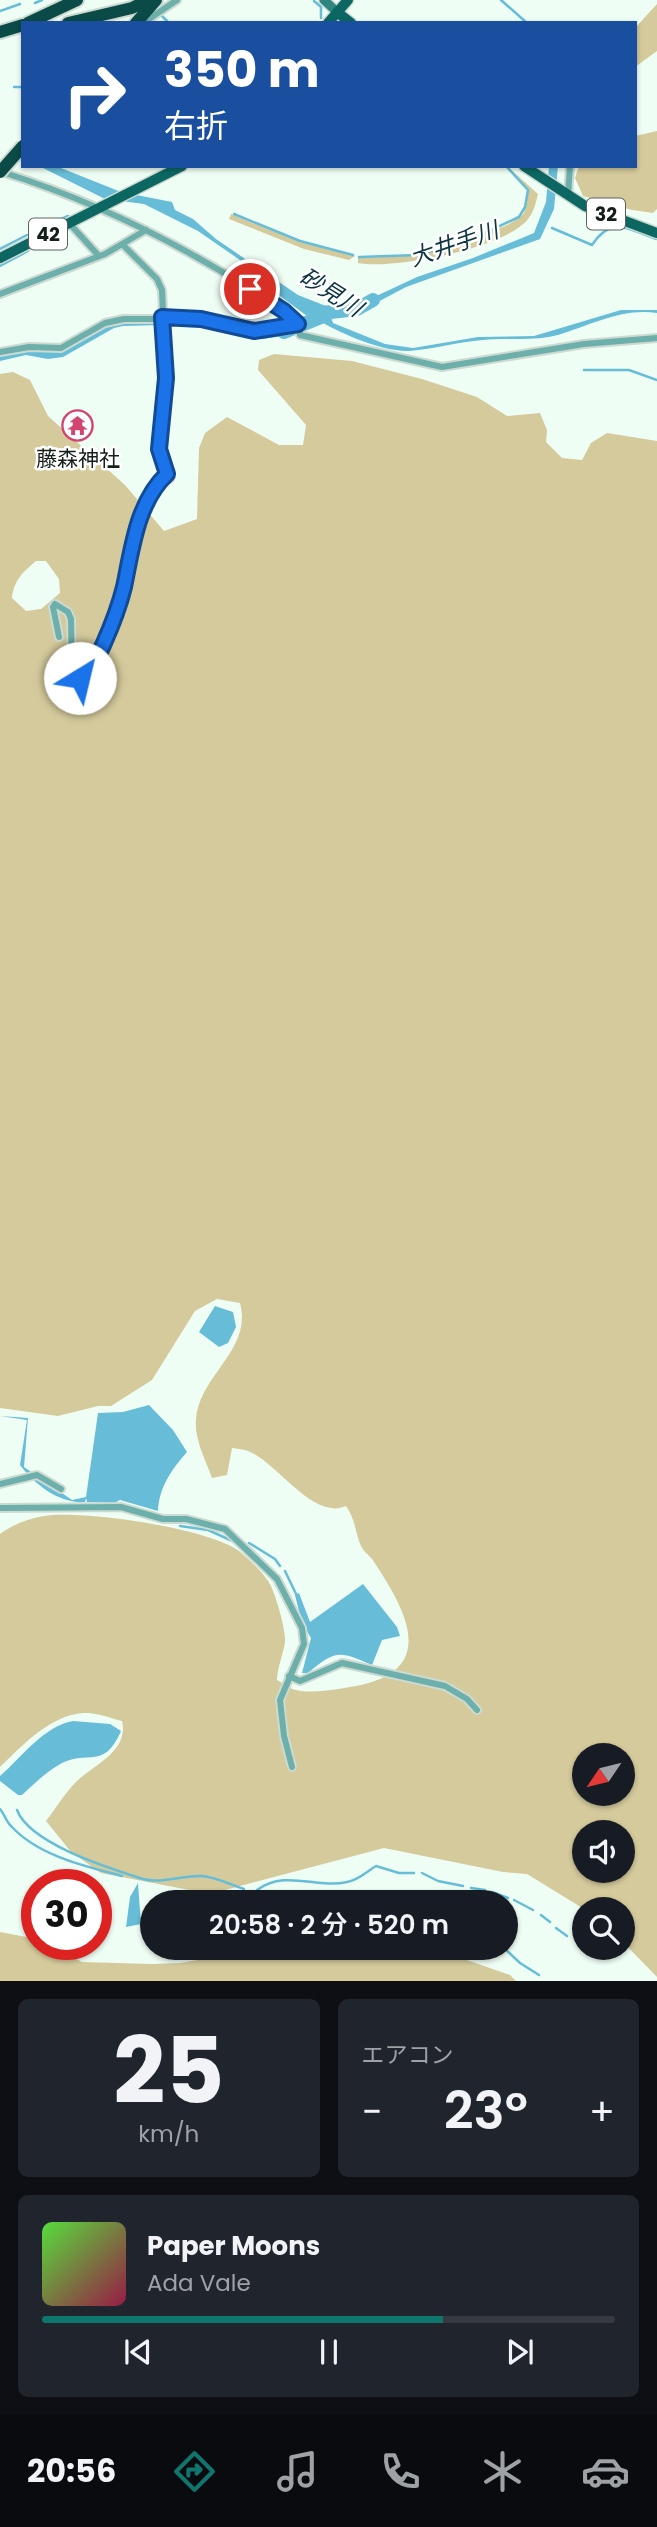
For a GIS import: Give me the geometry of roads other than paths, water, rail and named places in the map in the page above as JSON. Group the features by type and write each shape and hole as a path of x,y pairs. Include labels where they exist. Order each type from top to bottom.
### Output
{"highway":[{"path":"32,21 77,0"},
{"path":"77,21 132,8 149,0"},
{"path":"132,21 149,0"},
{"path":"138,21 156,0"},
{"path":"0,35 21,26"},
{"path":"0,35 21,33"},
{"path":"0,172 21,148"},
{"path":"0,179 21,155"}],"main road":[{"path":"330,21 348,0"},
{"path":"337,12 348,21"},
{"name":"42","path":"0,258 178,168"},
{"name":"32","path":"526,168 568,196 657,233"}],"street":[{"path":"146,21 177,0"},
{"path":"324,0 337,12"},
{"path":"568,196 570,168"},
{"path":"0,172 42,185 146,230 262,296 298,325 300,335 442,367 584,344 657,338"},
{"path":"69,223 99,256"},
{"path":"0,294 124,246 146,230"},
{"path":"59,637 53,607 55,604 60,604 71,619 72,672 76,679 80,678 96,659 113,623 123,590 136,524 159,481 168,477 159,449 166,378 162,290 157,279 124,246"},
{"path":"0,352 29,347 61,348 106,324 201,319 254,331 298,325"},
{"path":"0,1484 37,1475 61,1489"},
{"path":"0,1508 121,1507 163,1519 186,1519 225,1529 276,1579 302,1628 304,1644 280,1700 284,1736 292,1767"},
{"path":"289,1676 300,1681 342,1663 445,1686 467,1699 477,1710"}],"water":[{"path":"43,168 61,168 121,192 172,202 175,210 193,219 216,239 298,295 341,312 331,317 333,323 385,344 413,348 478,337 534,336 621,310 657,310 657,313 619,315 558,335 539,338 483,340 409,351 385,348 343,333 309,314 307,316 280,296 263,276 198,231 144,204 105,199"},
{"path":"549,168 558,168 554,209 540,239 406,287 357,313 355,306 417,277 534,233 546,202"},
{"path":"133,320 212,322 254,333 294,327 296,334 263,339 201,324 123,326 114,328 63,357 48,359 26,355 0,361 0,355 26,349 57,352 110,324"},
{"path":"215,1306 233,1312 236,1327 228,1343 219,1347 199,1332"},
{"path":"149,1405 173,1430 187,1452 167,1480 158,1511 120,1500 114,1503 87,1502 86,1498 85,1502 76,1502 49,1492 20,1465 27,1420 0,1416 28,1418 24,1467 72,1500 86,1497 98,1413 123,1412"},
{"path":"363,1584 397,1627 400,1636 382,1640 372,1665 338,1655 325,1660 308,1673 302,1673 311,1638 302,1623 295,1595 299,1593 310,1622"},
{"path":"73,1721 110,1724 121,1731 115,1743 102,1755 62,1763 22,1795 18,1795 0,1781 0,1776 34,1743 52,1729"},
{"path":"138,1883 140,1924 126,1927 130,1897"}],"waterway":[{"path":"35,3 42,0"},
{"path":"501,0 525,21"},
{"path":"314,1 321,7 321,18"},
{"path":"0,11 20,4"},
{"path":"152,21 170,8"},
{"path":"162,16 167,21"},
{"path":"14,87 21,87"},
{"path":"359,257 418,255 472,239 519,217 525,207 528,190 508,168"},
{"path":"234,214 300,241 353,255"},
{"path":"51,224 68,216"},
{"path":"552,228 592,245 599,236 613,227 621,227 656,239"},
{"path":"0,249 27,235"},
{"path":"0,266 28,251"},
{"name":"大井手川","path":"322,313 357,309 373,300"},
{"name":"大井手川","path":"284,332 321,317"},
{"path":"584,370 629,370 657,380"},
{"path":"180,1526 208,1530 237,1543"},
{"path":"249,1543 275,1559 280,1566"},
{"path":"285,1571 297,1596"},
{"path":"0,1809 10,1825 23,1837 49,1853 122,1876"},
{"path":"17,1810 37,1834 72,1853 111,1868 150,1880 207,1877 244,1889"},
{"path":"257,1890 268,1884 290,1880 347,1882 359,1878 376,1866 399,1873 414,1873"},
{"path":"422,1873 438,1881 463,1886"},
{"path":"471,1888 485,1890"},
{"path":"518,1902 533,1910"},
{"path":"541,1915 550,1922"},
{"path":"556,1928 567,1936"},
{"path":"517,1960 539,1975"}],"place":[{"name":"藤森神社","path":"78,426"}],"water label":[{"name":"砂見川","path":"331,292"}]}
